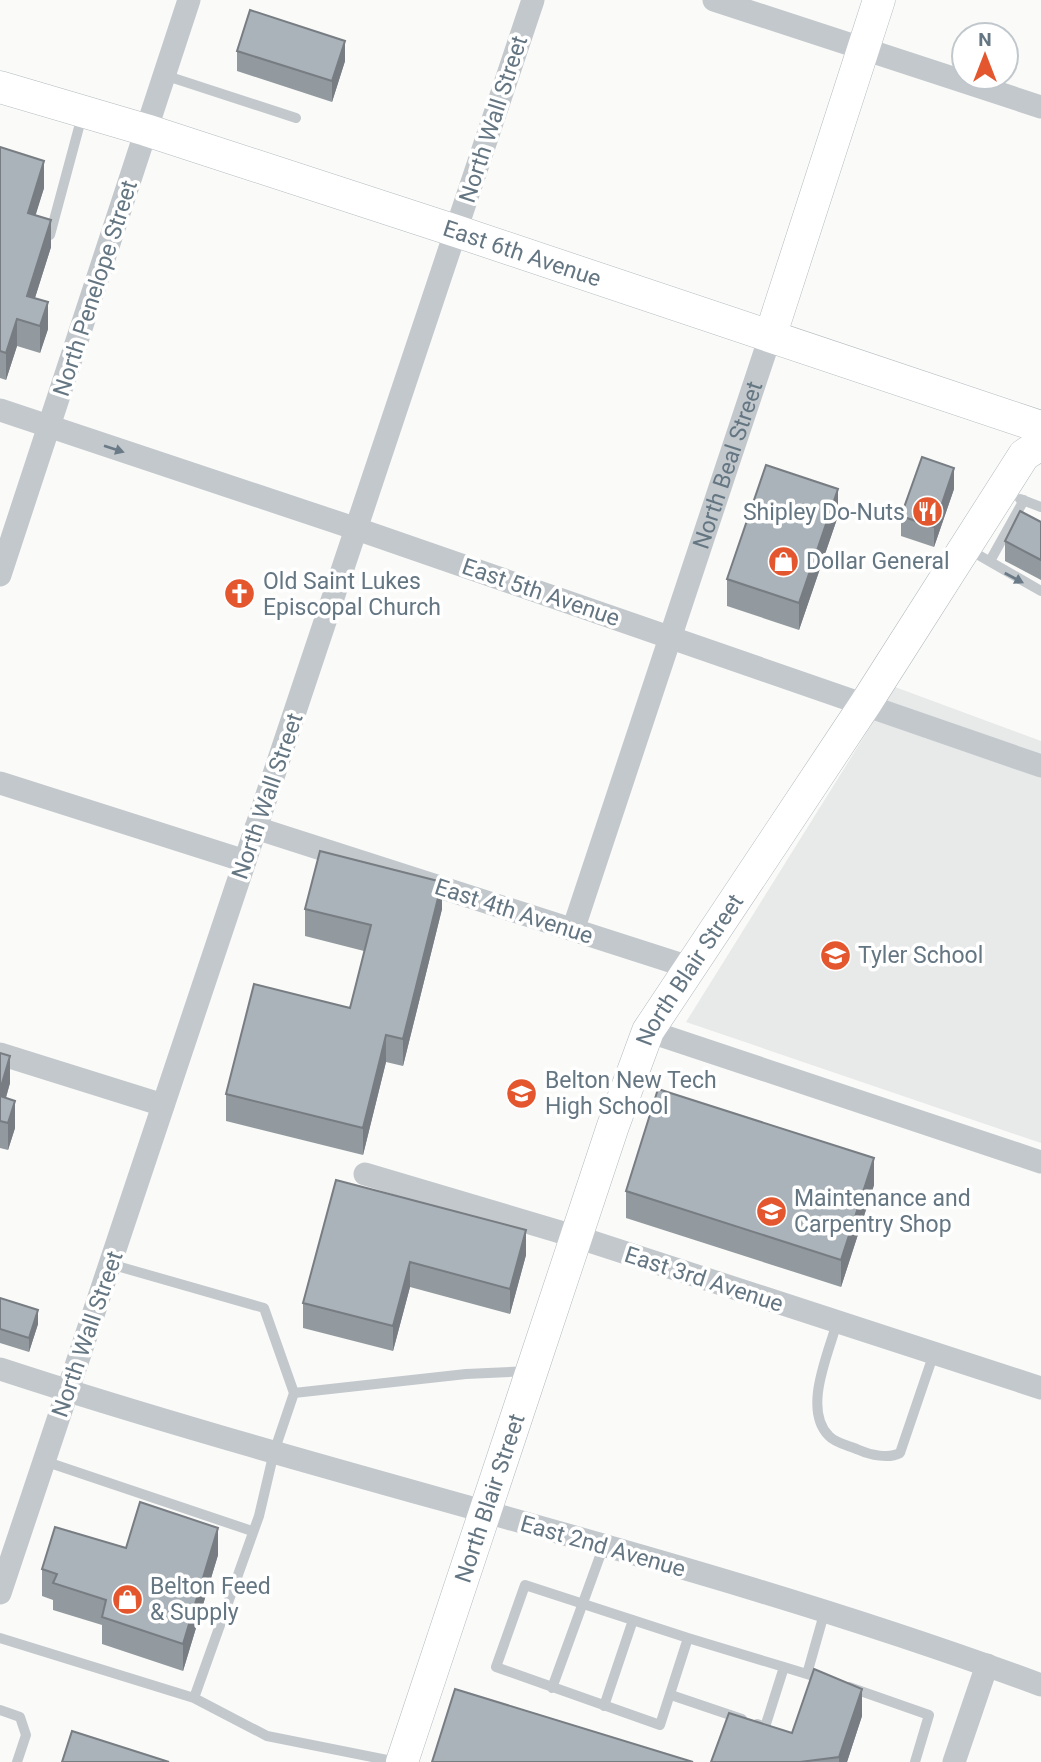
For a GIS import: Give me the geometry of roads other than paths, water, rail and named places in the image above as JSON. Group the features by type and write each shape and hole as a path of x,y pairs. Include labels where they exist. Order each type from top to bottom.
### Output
{"street":[{"name":"North Penelope Street","path":"1,569 189,0"},
{"name":"North Wall Street","path":"0,1592 533,0"},
{"path":"714,0 1041,107"},
{"name":"North Beal Street","path":"573,930 879,0"},
{"name":"East 6th Avenue","path":"0,87 146,130 771,334 1041,428"},
{"name":"East 5th Avenue","path":"0,410 671,636 1041,766"},
{"name":"North Blair Street","path":"399,1762 648,1031 866,703 977,554 1013,496 1024,455 1041,444"},
{"path":"0,783 245,862"},
{"name":"East 4th Avenue","path":"256,828 692,968"},
{"path":"648,1031 1041,1162"},
{"path":"0,1054 163,1105"},
{"name":"East 3rd Avenue","path":"365,1174 577,1237 1041,1388"},
{"name":"East 2nd Avenue","path":"0,1369 274,1452 604,1545 986,1665 1041,1685"},
{"path":"954,1762 986,1665"}],"lane":[{"path":"164,75 296,118"},
{"path":"50,235 83,111"},
{"path":"1013,496 1041,507"},
{"path":"977,554 1004,573 1041,591"},
{"path":"110,1264 264,1308 294,1392 274,1452 259,1516 194,1698"},
{"path":"837,1322 819,1390 818,1415 829,1437 864,1453 893,1457 900,1453 934,1353"},
{"path":"294,1392 466,1374 533,1371"},
{"path":"44,1461 252,1531"},
{"path":"552,1688 604,1545"},
{"path":"688,1638 660,1725 496,1667 525,1585 831,1682"},
{"path":"807,1674 824,1614"},
{"path":"604,1706 633,1620"},
{"path":"0,1638 194,1698 267,1736 399,1762"},
{"path":"671,1695 765,1727 783,1667"},
{"path":"842,1685 929,1716 915,1762"},
{"path":"0,1710 20,1717 26,1735 17,1762"}],"place":[{"name":"Shipley Do-Nuts","path":"928,512"},
{"name":"Dollar General","path":"783,561"},
{"name":"Old Saint Lukes Episcopal Church","path":"240,594"},
{"name":"Tyler School","path":"835,955"},
{"name":"Belton New Tech High School","path":"522,1093"},
{"name":"Maintenance and Carpentry Shop","path":"771,1211"},
{"name":"Belton Feed & Supply","path":"127,1599"}]}
